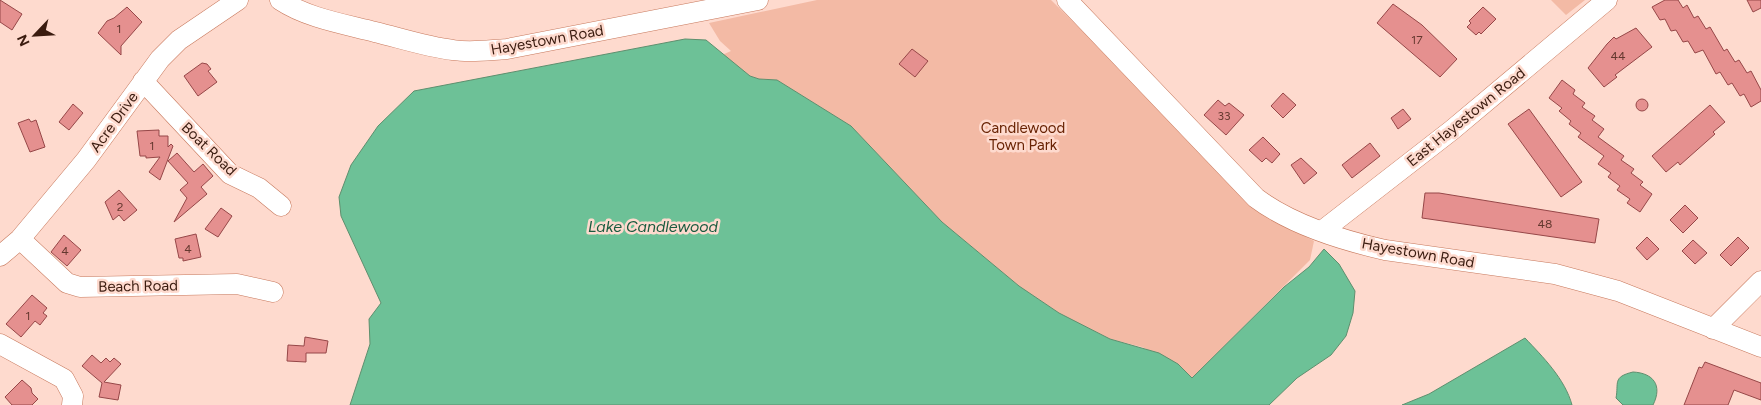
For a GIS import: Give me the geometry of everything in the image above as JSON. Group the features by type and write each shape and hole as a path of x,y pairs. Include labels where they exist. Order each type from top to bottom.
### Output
{"street":[{"name":"Acre Drive","path":"0,256 20,239 86,160 160,59 179,40 238,0"},
{"name":"Hayestown Road","path":"280,0 294,8 338,22 418,43 454,50 479,51 517,47 758,0"},
{"name":"Hayestown Road","path":"1067,0 1256,198 1276,213 1322,231 1384,250 1555,274 1618,290 1761,347"},
{"name":"East Hayestown Road","path":"1322,231 1452,130 1608,0"},
{"name":"Boat Road","path":"143,81 230,174 259,188 282,206"},
{"name":"Beach Road","path":"20,239 67,283 80,287 238,284 273,292"},
{"path":"1713,329 1761,281"},
{"path":"0,344 64,379 73,396 72,405"}],"green space":[{"name":"Candlewood Town Park","path":"817,0 1051,0 1277,222 1314,241 1310,260 1192,378 1178,364 1142,347 1110,339 1059,313 1019,286 942,222 851,126 777,80 759,79 750,76 722,55 731,51 720,41 709,23"},
{"path":"1551,0 1585,0 1566,15"}],"water":[{"name":"Lake Candlewood","path":"685,39 706,40 750,76 759,79 777,80 851,126 942,222 1019,286 1059,313 1110,339 1159,353 1178,364 1192,378 1284,287 1309,267 1324,249 1339,264 1355,291 1353,313 1346,336 1331,355 1297,378 1269,405 350,405 370,344 369,319 381,303 341,216 339,197 351,165 378,126 414,91"},
{"path":"1525,338 1559,377 1572,405 1402,405 1429,394"},
{"path":"1633,372 1646,375 1654,381 1657,392 1653,405 1623,405 1616,398 1619,378"}],"building":[{"path":"0,0 22,14 12,30 0,22"},
{"path":"1665,0 1678,0 1683,8 1687,5 1694,18 1698,16 1706,29 1710,27 1724,51 1727,49 1735,62 1739,60 1747,73 1751,71 1761,90 1761,101 1751,107 1744,94 1740,96 1732,83 1728,85 1720,72 1716,74 1703,50 1695,53 1688,41 1683,42 1676,30 1671,31 1665,19 1660,20 1652,7"},
{"path":"1747,0 1761,0 1761,8 1753,12"},
{"path":"1393,4 1422,25 1457,59 1440,77 1377,23"},
{"path":"127,7 142,22 121,46 121,55 98,33 107,21 114,18"},
{"path":"1483,7 1496,19 1481,34 1479,32 1476,35 1467,27 1471,23 1469,21"},
{"path":"1636,28 1652,47 1615,75 1617,77 1604,87 1588,68 1614,37 1616,39"},
{"path":"912,49 928,61 915,77 899,64"},
{"path":"202,63 207,64 211,69 208,71 217,82 198,96 184,76"},
{"path":"1562,80 1575,90 1573,94 1585,103 1582,107 1595,116 1592,120 1604,129 1598,137 1624,156 1621,160 1634,169 1631,173 1643,182 1640,185 1652,194 1640,212 1627,203 1630,199 1617,190 1620,186 1608,177 1611,173 1598,164 1604,156 1578,137 1581,133 1569,124 1571,121 1559,111 1562,108 1549,98"},
{"path":"1283,93 1296,105 1283,118 1271,106"},
{"path":"1644,99 1647,100 1647,110 1640,111 1637,110 1636,103 1637,100"},
{"path":"1218,100 1225,106 1229,103 1244,115 1226,135 1204,115"},
{"path":"73,104 83,113 69,130 59,122"},
{"path":"1710,105 1725,122 1713,132 1715,134 1680,165 1678,162 1666,172 1652,156"},
{"path":"1403,109 1411,119 1398,129 1391,118"},
{"path":"1529,109 1582,182 1561,197 1508,124"},
{"path":"29,119 31,122 36,120 45,147 30,152 18,123"},
{"path":"159,130 159,136 168,136 168,147 171,144 173,146 160,180 149,172 160,157 146,158 146,156 140,156 137,131"},
{"path":"1263,137 1280,154 1272,163 1266,158 1262,162 1249,150"},
{"path":"1370,143 1380,156 1352,178 1342,165"},
{"path":"177,153 194,172 203,164 213,176 201,187 207,194 174,222 187,198 180,190 188,183 168,161"},
{"path":"1301,158 1317,173 1304,184 1291,165"},
{"path":"119,190 137,210 124,221 119,215 113,220 105,202"},
{"path":"1425,193 1439,193 1599,219 1595,243 1422,218"},
{"path":"1685,205 1698,218 1683,233 1670,220"},
{"path":"221,208 232,216 218,237 205,229"},
{"path":"196,234 201,257 183,261 183,258 179,258 175,239"},
{"path":"64,235 81,250 67,266 51,252"},
{"path":"1647,237 1659,249 1647,260 1636,248"},
{"path":"1738,237 1749,248 1731,266 1720,255"},
{"path":"1693,240 1707,253 1695,264 1682,251"},
{"path":"32,295 47,308 43,313 47,316 40,325 35,321 21,337 6,324"},
{"path":"305,337 328,341 326,353 306,353 306,362 287,361 288,345 304,346"},
{"path":"92,355 101,363 106,358 110,362 114,358 121,364 104,382 121,385 118,400 99,397 102,383 82,366"},
{"path":"1705,362 1761,383 1761,400 1734,390 1728,405 1684,405 1699,367 1702,368"},
{"path":"22,380 31,388 32,393 38,399 32,405 12,405 5,397"}]}
